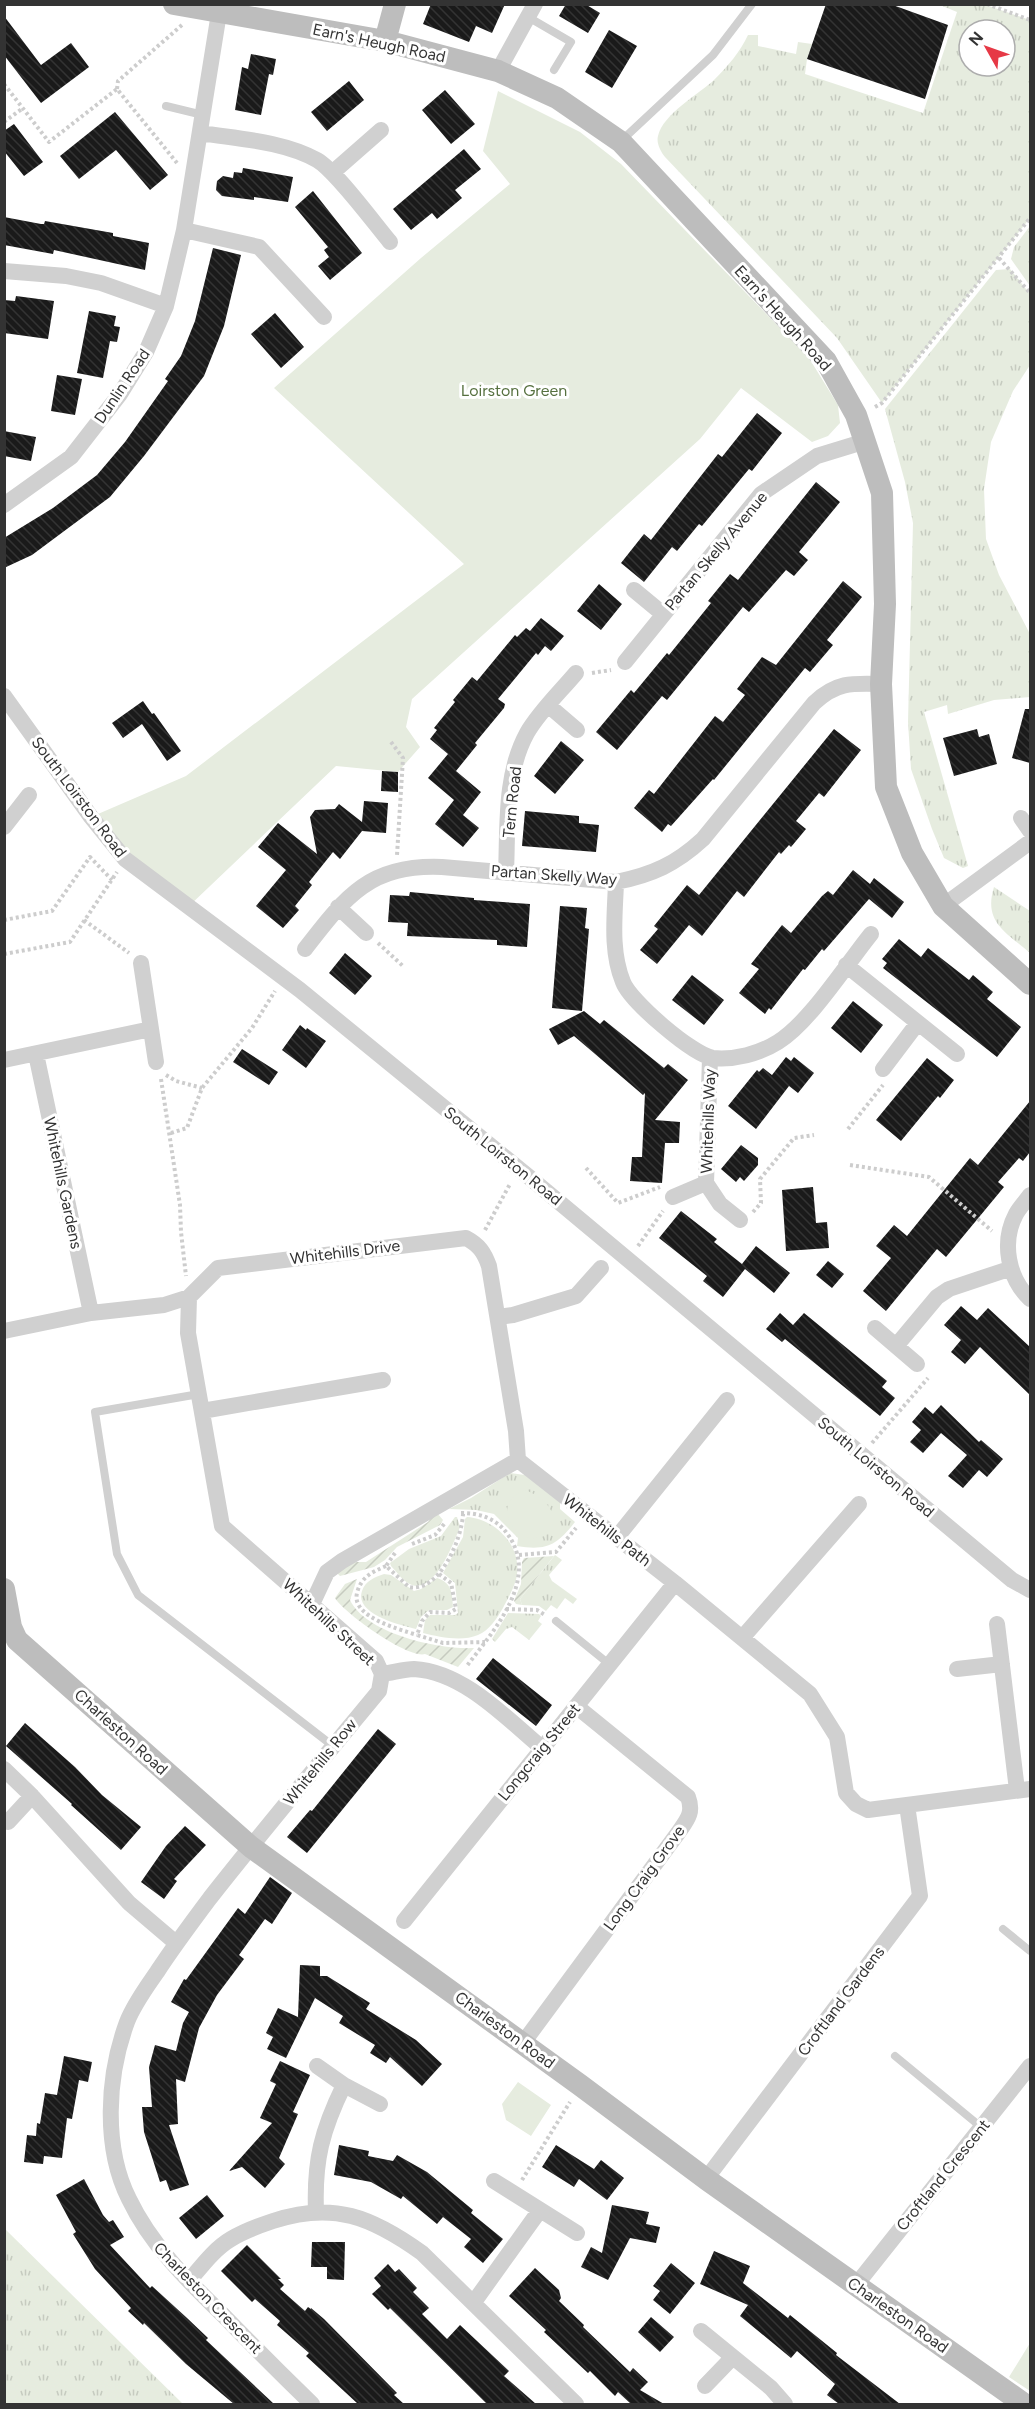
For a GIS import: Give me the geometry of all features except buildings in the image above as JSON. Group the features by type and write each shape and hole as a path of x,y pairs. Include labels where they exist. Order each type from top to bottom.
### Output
{"street":[{"name":"Earn's Heugh Road","path":"174,4 385,41 498,71 557,98 621,142 826,361 856,415 882,493 885,604 881,684 886,787 912,853 943,906 1030,984"},
{"path":"385,41 395,4"},
{"name":"Dunlin Road","path":"4,505 71,457 125,385 146,352 166,306 184,230 201,133 209,11"},
{"path":"498,71 531,11"},
{"path":"332,173 381,130"},
{"path":"201,133 296,151 318,161 332,173 390,242"},
{"path":"184,230 259,247 324,317"},
{"path":"4,271 66,276 101,283 166,306"},
{"name":"Partan Skelly Avenue","path":"625,662 761,494 817,456 866,441"},
{"name":"Partan Skelly Avenue","path":"634,590 663,614"},
{"name":"Tern Road","path":"506,873 512,774 518,753 528,731 576,673"},
{"name":"Partan Skelly Way","path":"305,949 338,907 363,886 396,870 418,866 616,882 643,876 684,856 703,839 826,691 851,683 881,684"},
{"name":"South Loirston Road","path":"4,696 91,817 125,859 283,977 519,1168 1012,1580 1030,1590"},
{"path":"549,706 577,730"},
{"path":"4,827 29,795"},
{"path":"943,906 1030,842"},
{"path":"616,882 614,946 623,982 630,995 648,1013 690,1046 710,1058 756,1053 797,1029 871,934"},
{"path":"338,907 366,933"},
{"path":"141,963 156,1062"},
{"path":"846,965 957,1054"},
{"path":"883,1069 918,1024"},
{"path":"4,1060 152,1029"},
{"name":"Whitehills Gardens","path":"36,1054 91,1313"},
{"name":"Whitehills Way","path":"710,1058 706,1184 720,1204 740,1220"},
{"name":"Whitehills Way","path":"673,1197 706,1184"},
{"path":"1030,1195 1015,1216 1009,1245 1009,1269 1030,1299"},
{"name":"Whitehills Drive","path":"4,1331 91,1313 164,1305 189,1297 218,1268 450,1239 466,1238 477,1244"},
{"path":"312,1604 327,1572 342,1561 518,1460 516,1431 489,1266 485,1254 477,1244"},
{"path":"498,1317 513,1315 576,1296 602,1268"},
{"path":"896,1346 937,1297 949,1288 1009,1269"},
{"name":"Whitehills Street","path":"189,1297 188,1333 222,1526 376,1661 382,1674 413,1669 443,1676 483,1700 542,1748"},
{"path":"875,1328 917,1364"},
{"path":"202,1411 383,1380"},
{"path":"617,1537 727,1400"},
{"name":"Whitehills Path","path":"518,1460 675,1583 810,1694 837,1737 846,1793 856,1804 868,1810 907,1805"},
{"path":"742,1638 859,1504"},
{"name":"Longcraig Street","path":"404,1921 675,1583"},
{"path":"4,1589 8,1627"},
{"path":"907,1805 1024,1790 997,1624"},
{"name":"Charleston Road","path":"8,1627 17,1640 251,1847 523,2043 706,2179 1024,2404"},
{"path":"957,1669 1002,1664"},
{"name":"Whitehills Row","path":"251,1847 379,1691 382,1674"},
{"name":"Long Craig Grove","path":"523,2043 678,1833 692,1807 688,1797 576,1706"},
{"path":"4,1769 32,1796 129,1903 176,1943"},
{"path":"8,1822 32,1796"},
{"name":"Croftland Gardens","path":"706,2179 920,1896 907,1805"},
{"name":"Charleston Crescent","path":"251,1847 176,1943 137,2002 127,2023 113,2077 112,2139 119,2174 128,2198 153,2241 189,2281 312,2404"},
{"path":"317,2066 344,2085 380,2104"},
{"name":"Croftland Crescent","path":"856,2285 1030,2066"},
{"path":"316,2211 315,2177 320,2147 329,2115 344,2085"},
{"path":"494,2181 577,2233"},
{"path":"474,2302 540,2210"},
{"path":"189,2281 229,2240 249,2229 283,2217 316,2211 338,2212 352,2216 374,2223 397,2235 422,2253 576,2404"},
{"path":"701,2331 771,2388 785,2404"},
{"path":"705,2386 732,2358"}],"lane":[{"path":"621,142 713,55 752,4"},
{"path":"531,11 571,42 554,70"},
{"path":"166,106 203,115"},
{"path":"199,1394 95,1412 117,1554 138,1595 333,1746"},
{"path":"556,1622 609,1664"},
{"path":"1003,1929 1030,1951"},
{"path":"895,2056 981,2127"}],"path":[{"path":"987,4 1030,20"},
{"path":"4,84 49,142 117,88 118,81 209,11"},
{"path":"117,88 179,166 194,169"},
{"path":"4,122 23,107"},
{"path":"856,415 882,403 1030,218"},
{"path":"999,258 1030,293"},
{"path":"576,673 613,669 625,662"},
{"path":"391,742 403,758 404,772 396,870"},
{"path":"4,920 52,911 90,857 112,879"},
{"path":"4,954 70,942 125,859"},
{"path":"84,920 141,963"},
{"path":"366,933 405,967"},
{"path":"171,1133 186,1128 202,1088 252,1028 283,977"},
{"path":"848,1129 888,1080 883,1069"},
{"path":"189,1297 171,1133 161,1088 161,1070 176,1081 202,1088"},
{"path":"740,1220 751,1214 761,1203 760,1179 794,1138 814,1135"},
{"path":"850,1165 929,1177 1009,1245"},
{"path":"477,1244 519,1168"},
{"path":"586,1168 618,1203 662,1186 673,1197 628,1259"},
{"path":"862,1455 931,1375 917,1364"},
{"path":"405,1546 435,1535 451,1515 463,1513 478,1514 494,1520 516,1545 520,1575 506,1609 485,1642 453,1681"},
{"path":"386,1566 409,1587 422,1587 439,1574 459,1537 463,1513"},
{"path":"519,1555 556,1552 588,1515"},
{"path":"399,1551 386,1566 367,1574 359,1585 356,1598 358,1606 365,1613 386,1624 442,1643 485,1642"},
{"path":"417,1635 422,1621 430,1612 449,1613 456,1609 452,1583 439,1574"},
{"path":"506,1609 537,1610 556,1622"},
{"path":"513,2193 580,2085"}],"green space":[{"path":"940,5 986,5 1030,20 1030,218 882,403 837,338 665,157 658,144 658,136 661,128 674,112 714,80 724,69 748,35 758,35 758,46 796,54 798,42 812,44 805,74 923,113 957,12"},
{"name":"Loirston Green","path":"498,91 580,132 621,164 809,358 838,405 840,423 828,436 812,442 741,388 700,439 412,699 406,727 420,747 398,772 336,766 188,907 91,817 186,776 464,564 274,388 421,258 510,184 483,151"},
{"path":"1030,226 1030,286 1011,259 1014,247"},
{"path":"1010,269 1030,294 1030,365 1013,391 991,442 984,489 986,539 999,575 1030,634 1030,697 994,700 948,714 947,705 924,712 968,866 963,868 944,858 911,769 908,722 913,523 905,482 885,409 996,270"},
{"path":"994,887 1030,911 1030,953 1005,932 994,918 991,899"},
{"path":"510,1473 525,1475 560,1501 560,1509 575,1522 557,1541 536,1548 517,1546 518,1538 494,1514 476,1510 449,1509"},
{"path":"525,1490 539,1497 550,1508 553,1522 545,1536 530,1538 515,1530 510,1523 507,1508 510,1501"},
{"path":"435,1514 443,1520 440,1525 397,1547 385,1560 374,1567 340,1576 337,1573 350,1562 366,1562 428,1522"},
{"path":"455,1517 460,1527 436,1574 420,1585 406,1582 390,1563 409,1549 441,1536"},
{"path":"467,1517 496,1528 510,1544 517,1563 517,1574 513,1587 498,1616 482,1633 472,1637 458,1638 423,1633 425,1620 430,1615 458,1613 455,1583 443,1573 463,1537"},
{"path":"555,1555 562,1560 549,1575 552,1581 577,1599 573,1604 565,1598 557,1609 551,1605 546,1611 539,1606 522,1605 520,1599"},
{"path":"554,1556 520,1599 522,1605 516,1604 514,1601 521,1584 524,1558"},
{"path":"384,1574 391,1575 414,1591 437,1578 442,1580 450,1589 453,1607 447,1610 429,1610 421,1617 416,1629 380,1617 371,1612 361,1599 363,1588 368,1582"},
{"path":"357,1579 350,1600 371,1622 387,1631 424,1643 474,1648 458,1667 425,1654 417,1654 377,1634 350,1614 335,1598 345,1584"},
{"path":"508,1613 539,1614 541,1616 538,1621 542,1624 529,1640 512,1627 506,1629 495,1642 492,1639"},
{"path":"518,2082 551,2105 531,2136 506,2120 502,2104"},
{"path":"5,2229 183,2404 5,2404"},
{"path":"1030,2343 1030,2391 1009,2377"}]}
